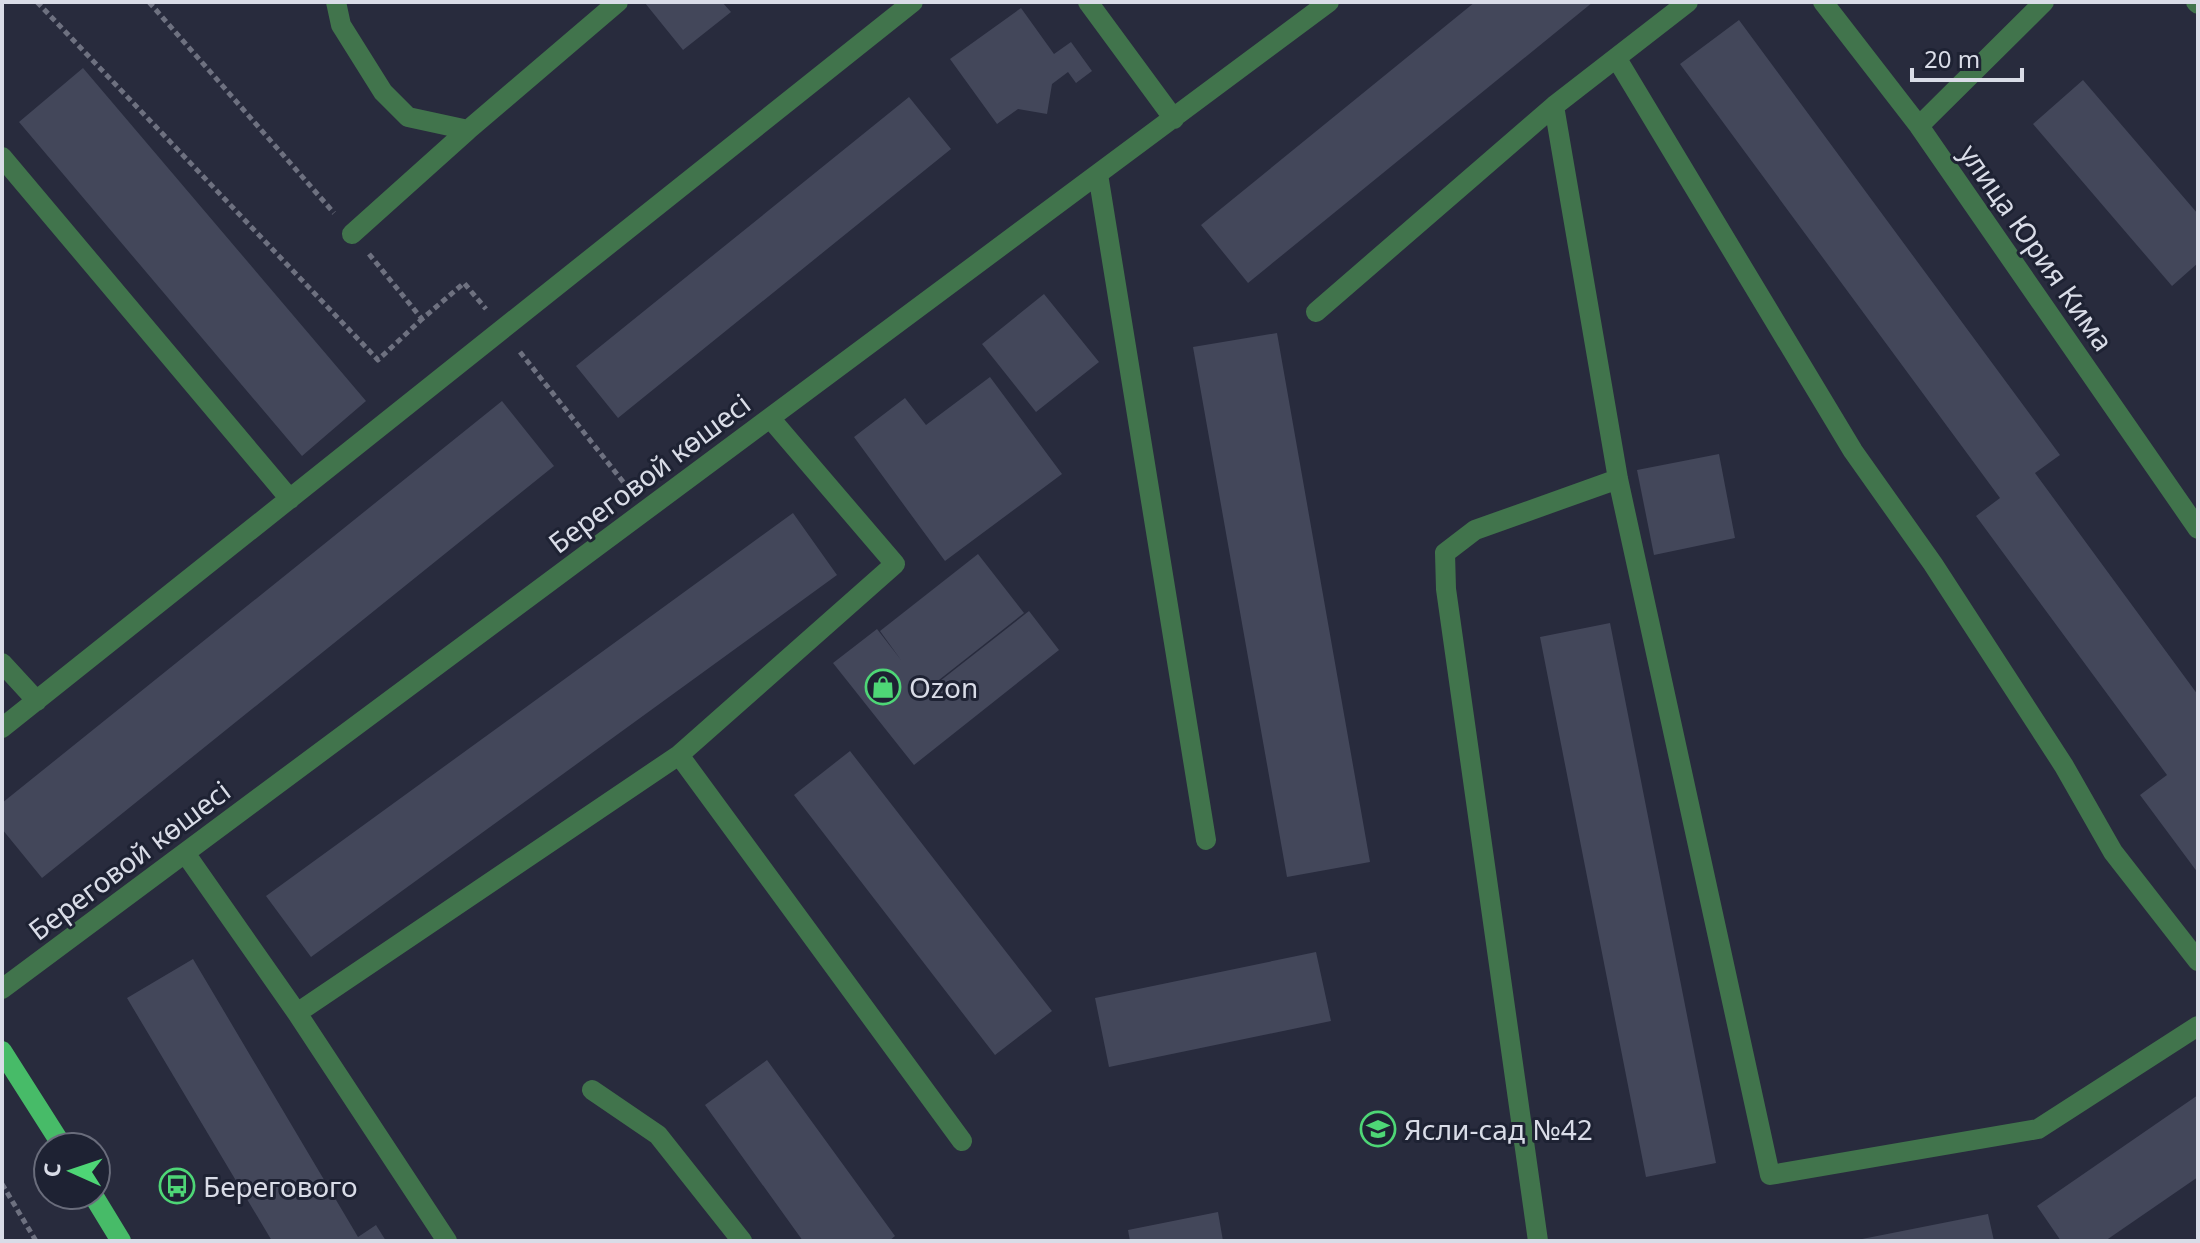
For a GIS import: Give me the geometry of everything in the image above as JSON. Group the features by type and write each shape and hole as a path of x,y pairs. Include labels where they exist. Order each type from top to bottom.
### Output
{"main road":[{"path":"2,1051 53,1131"},
{"path":"103,1211 121,1241"}],"street":[{"path":"336,2 341,25 391,101 408,117 468,130"},
{"path":"352,234 618,2"},
{"path":"2,728 913,2"},
{"path":"1088,2 1174,119"},
{"name":"Береговой көшесі","path":"2,989 1329,2"},
{"path":"1316,312 1554,106 1688,2"},
{"name":"улица Юрия Кима","path":"1823,2 1919,126 2198,529"},
{"path":"1919,126 2044,2"},
{"path":"1617,59 1853,451 1933,564 2056,753 2113,852 2198,961"},
{"path":"1554,106 1618,479 1770,1175 2038,1129 2198,1026"},
{"path":"2,157 290,499"},
{"path":"1098,174 1206,840"},
{"path":"297,1013 679,755 895,564 770,418"},
{"path":"1538,1241 1446,589 1445,553 1475,530 1618,479"},
{"path":"2,663 37,701"},
{"path":"679,755 962,1141"},
{"path":"185,853 297,1013 447,1241"},
{"path":"592,1090 658,1135 742,1241"}],"path":[{"path":"37,2 378,360 464,283 646,511"},
{"path":"149,2 352,234 422,319"},
{"path":"2,1184 36,1241"}],"building":[{"path":"647,2 722,2 731,12 683,50"},
{"path":"1475,2 1593,2 1248,283 1201,225"},
{"path":"1021,8 1054,54 1071,42 1092,71 1076,83 1068,72 1052,84 1047,114 1018,109 997,124 950,59"},
{"path":"1739,20 2060,455 2035,473 2198,695 2198,873 2140,795 2167,775 1976,516 2000,498 1680,64"},
{"path":"83,68 366,401 302,456 19,122"},
{"path":"2083,80 2198,214 2198,263 2172,286 2033,124"},
{"path":"909,97 951,149 618,418 576,366"},
{"path":"1044,294 1099,362 1036,412 982,344"},
{"path":"1277,333 1370,862 1287,877 1193,347"},
{"path":"990,377 1062,474 945,561 854,437 905,398 926,425"},
{"path":"502,401 554,466 42,878 2,829 2,803"},
{"path":"1719,454 1735,538 1654,555 1637,470"},
{"path":"793,513 837,575 311,957 266,896"},
{"path":"978,554 1024,613 925,691 1029,611 1059,650 914,765 833,663 877,629 901,660 880,631"},
{"path":"1610,623 1716,1163 1646,1177 1540,637"},
{"path":"850,751 1052,1011 995,1055 794,795"},
{"path":"1316,952 1331,1021 1109,1067 1095,998"},
{"path":"193,959 358,1237 376,1225 386,1241 272,1241 127,998"},
{"path":"767,1060 895,1236 889,1241 803,1241 705,1105"},
{"path":"2198,1095 2198,1177 2105,1241 2061,1241 2037,1206"},
{"path":"1218,1212 1223,1241 1130,1241 1128,1230"},
{"path":"1988,1214 1994,1241 1857,1241 1857,1240"}],"place":[{"name":"Ozon","path":"883,687"},
{"name":"Ясли-сад №42","path":"1378,1129"},
{"name":"Берегового","path":"177,1186"}]}
